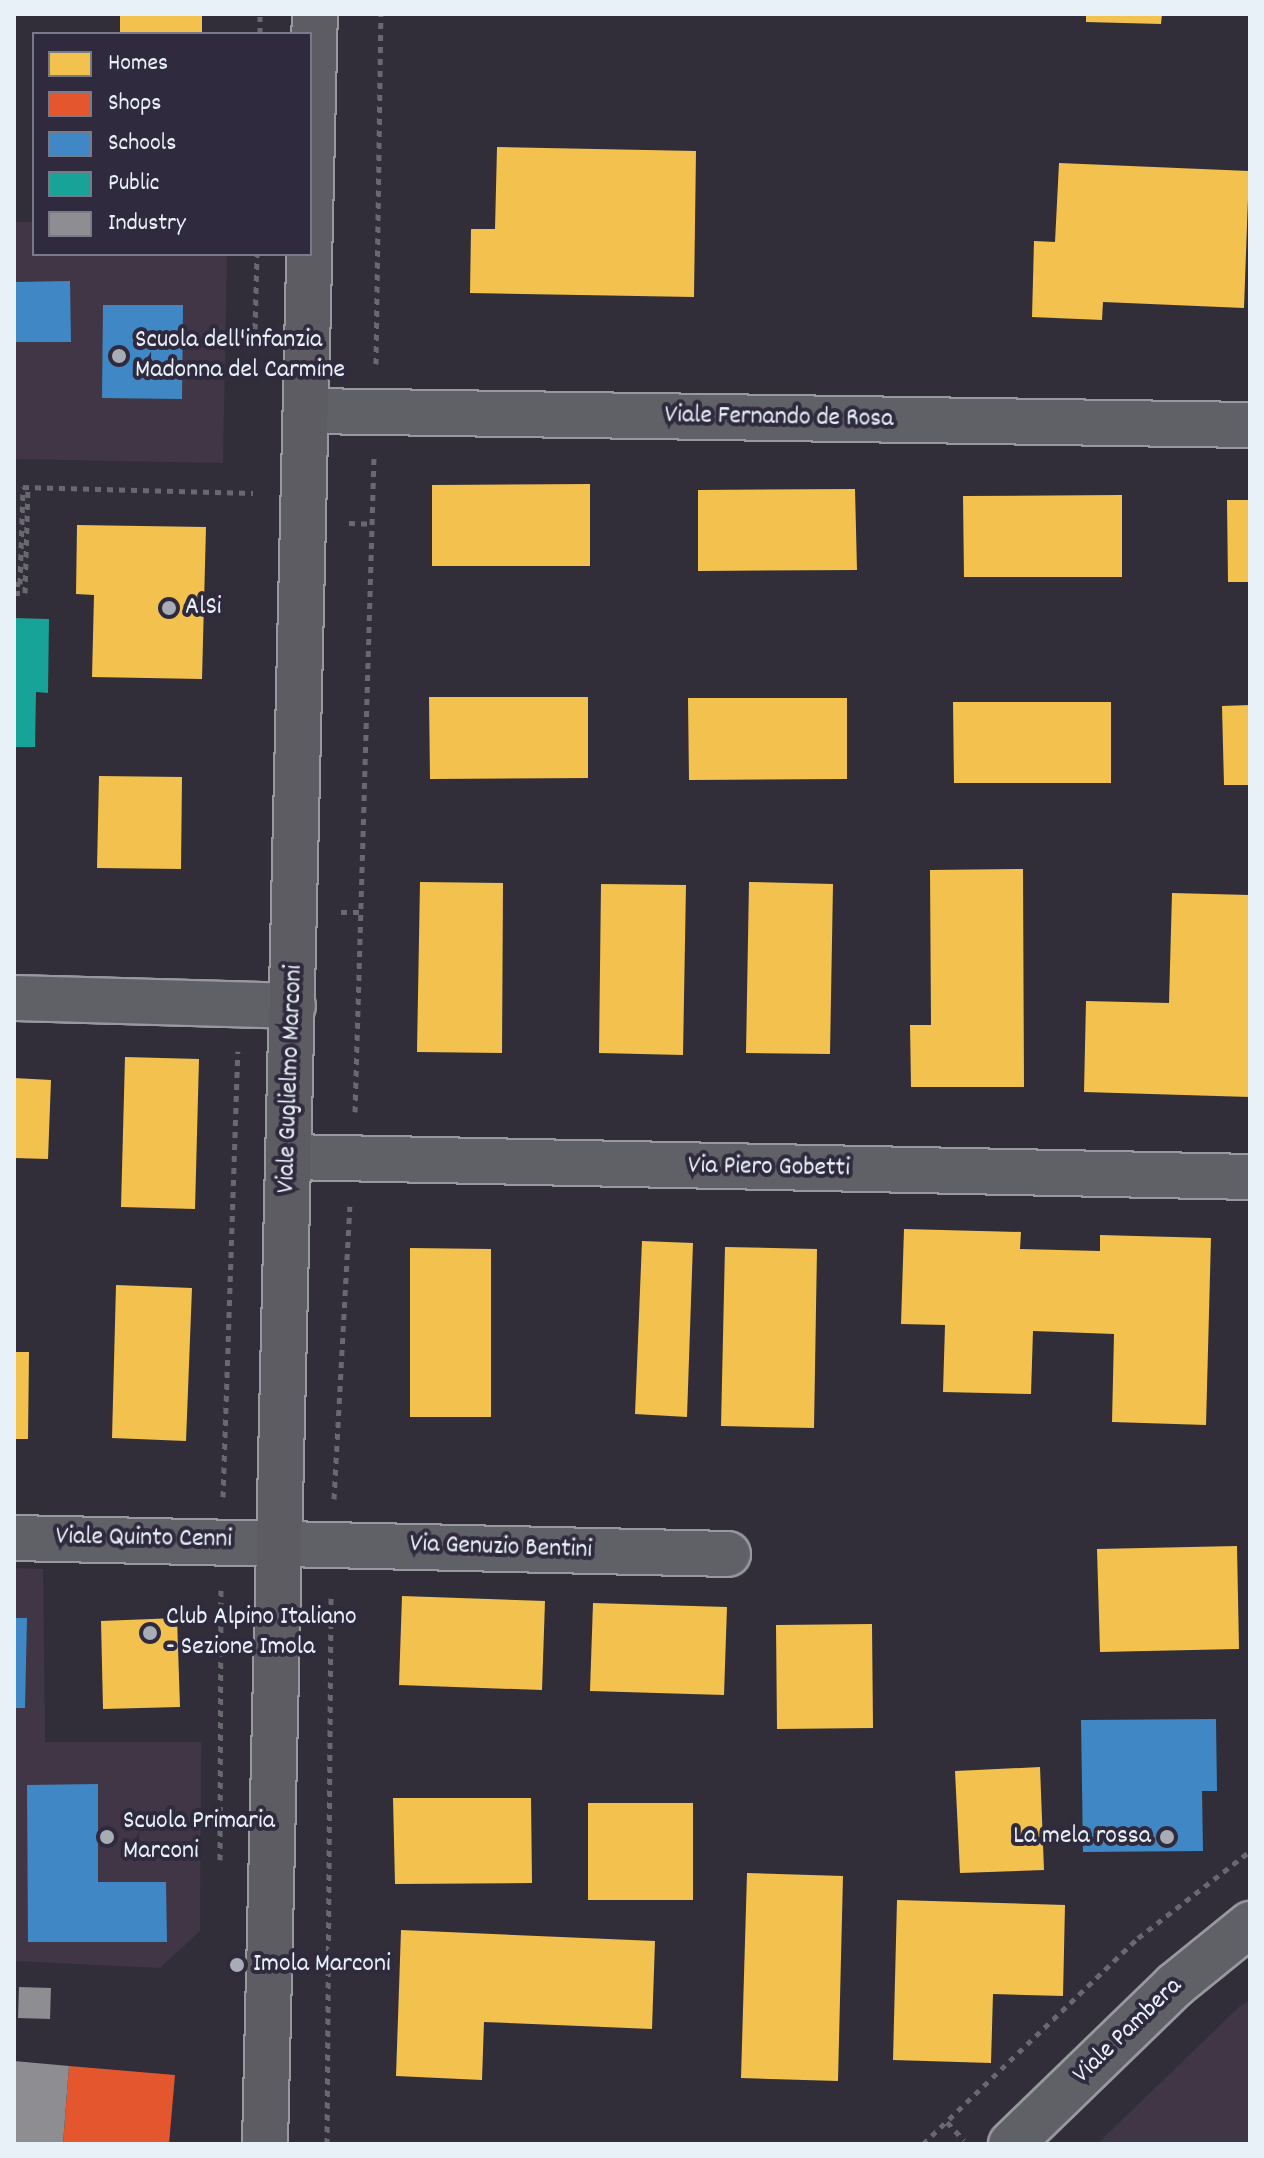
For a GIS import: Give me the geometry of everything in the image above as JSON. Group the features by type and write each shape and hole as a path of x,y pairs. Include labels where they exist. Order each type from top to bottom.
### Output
{"main road":[{"name":"Viale Guglielmo Marconi","path":"312,184 315,14"},
{"name":"Viale Guglielmo Marconi","path":"265,2144 275,1541 289,1157 311,256"}],"street":[{"name":"Viale Fernando de Rosa","path":"308,411 1250,425"},
{"path":"14,998 293,1006"},
{"name":"Via Piero Gobetti","path":"289,1157 1250,1177"},
{"name":"Viale Quinto Cenni","path":"14,1538 275,1541"},
{"name":"Via Genuzio Bentini","path":"275,1541 728,1554"},
{"name":"Viale Pambera","path":"1011,2144 1175,1985 1250,1924"}],"path":[{"path":"327,2144 332,1543 353,1159 376,411 381,14"},
{"path":"255,334 257,256"},
{"path":"253,477 253,507"},
{"path":"28,486 253,493"},
{"path":"14,584 20,584 28,486"},
{"path":"14,593 25,593 28,486"},
{"path":"219,1873 221,1540 240,1005"},
{"path":"923,2144 1138,1938 1250,1851"},
{"path":"947,2122 967,2144"}],"shaded area":[{"name":"Scuola dell'infanzia Madonna del Carmine","path":"14,222 32,222 32,256 227,256 223,463 14,459"},
{"name":"Scuola Primaria Marconi","path":"14,1568 43,1569 45,1742 201,1742 200,1931 160,1968 14,1961"},
{"path":"1250,2000 1250,2144 1097,2144 1239,2007"}],"building: Homes":[{"path":"120,14 202,14 202,32 120,32"},
{"path":"1086,14 1162,14 1161,24 1086,22"},
{"path":"497,147 696,151 694,297 470,293 471,229 495,229"},
{"path":"1059,163 1249,171 1244,308 1103,302 1102,320 1032,317 1034,241 1055,242"},
{"path":"590,484 590,566 432,566 432,485"},
{"path":"855,489 857,570 698,571 698,490"},
{"path":"1122,495 1122,577 964,577 963,496"},
{"path":"1227,500 1250,500 1250,582 1228,582"},
{"path":"77,525 206,527 202,679 92,677 94,595 76,594"},
{"path":"429,697 588,697 588,778 430,779"},
{"path":"688,698 847,698 847,779 689,780"},
{"path":"953,702 1111,702 1111,783 954,783"},
{"path":"1250,705 1250,785 1224,785 1222,706"},
{"path":"99,776 182,777 181,869 97,868"},
{"path":"1023,869 1024,1087 911,1087 910,1025 931,1025 930,870"},
{"path":"420,882 503,883 502,1053 417,1052"},
{"path":"749,882 833,884 830,1054 746,1053"},
{"path":"601,884 686,885 683,1055 599,1053"},
{"path":"1172,893 1250,895 1250,1097 1084,1092 1086,1001 1169,1003"},
{"path":"125,1057 199,1059 195,1209 121,1207"},
{"path":"14,1078 51,1080 48,1159 14,1158"},
{"path":"904,1229 1021,1232 1020,1249 1100,1251 1100,1235 1211,1238 1206,1425 1112,1422 1114,1334 1033,1331 1031,1394 943,1392 945,1325 901,1324"},
{"path":"642,1241 693,1243 687,1417 635,1414"},
{"path":"725,1247 817,1249 814,1428 721,1426"},
{"path":"410,1248 491,1249 491,1417 410,1417"},
{"path":"116,1285 192,1288 186,1441 112,1438"},
{"path":"14,1352 29,1352 28,1439 14,1439"},
{"path":"1237,1546 1239,1649 1100,1652 1097,1549"},
{"path":"402,1596 545,1601 542,1690 399,1685"},
{"path":"593,1603 727,1607 724,1695 590,1691"},
{"path":"177,1618 180,1707 103,1709 101,1621"},
{"path":"872,1624 873,1728 777,1729 776,1625"},
{"path":"1040,1767 1044,1870 960,1873 955,1771"},
{"path":"393,1798 531,1798 532,1883 395,1884"},
{"path":"588,1803 693,1803 693,1900 588,1900"},
{"path":"747,1873 843,1876 838,2081 741,2078"},
{"path":"897,1900 1065,1905 1063,1996 993,1994 991,2063 893,2060"},
{"path":"401,1930 655,1941 652,2029 484,2022 482,2080 396,2076"}],"building: Shops":[{"path":"69,2066 175,2075 169,2144 63,2144"}],"building: Schools":[{"path":"70,281 71,342 14,342 14,282"},
{"path":"103,305 183,305 182,399 102,398"},
{"path":"14,1618 27,1618 25,1708 14,1708"},
{"path":"1216,1719 1217,1791 1202,1791 1203,1851 1083,1852 1081,1720"},
{"path":"98,1784 98,1882 166,1882 167,1942 28,1942 27,1785"}],"building: Public":[{"path":"14,618 49,619 48,693 36,692 35,747 14,747"}],"building: Industry":[{"path":"19,1987 51,1988 50,2019 18,2018"},
{"path":"14,2061 69,2066 63,2144 14,2144"}],"place":[{"name":"Scuola dell'infanzia Madonna del Carmine","path":"119,356"},
{"name":"AlSi","path":"169,608"},
{"name":"Club Alpino Italiano - Sezione Imola","path":"150,1633"},
{"name":"Scuola Primaria Marconi","path":"107,1837"},
{"name":"La mela rossa","path":"1167,1837"},
{"name":"Imola Marconi","path":"237,1965"}]}
